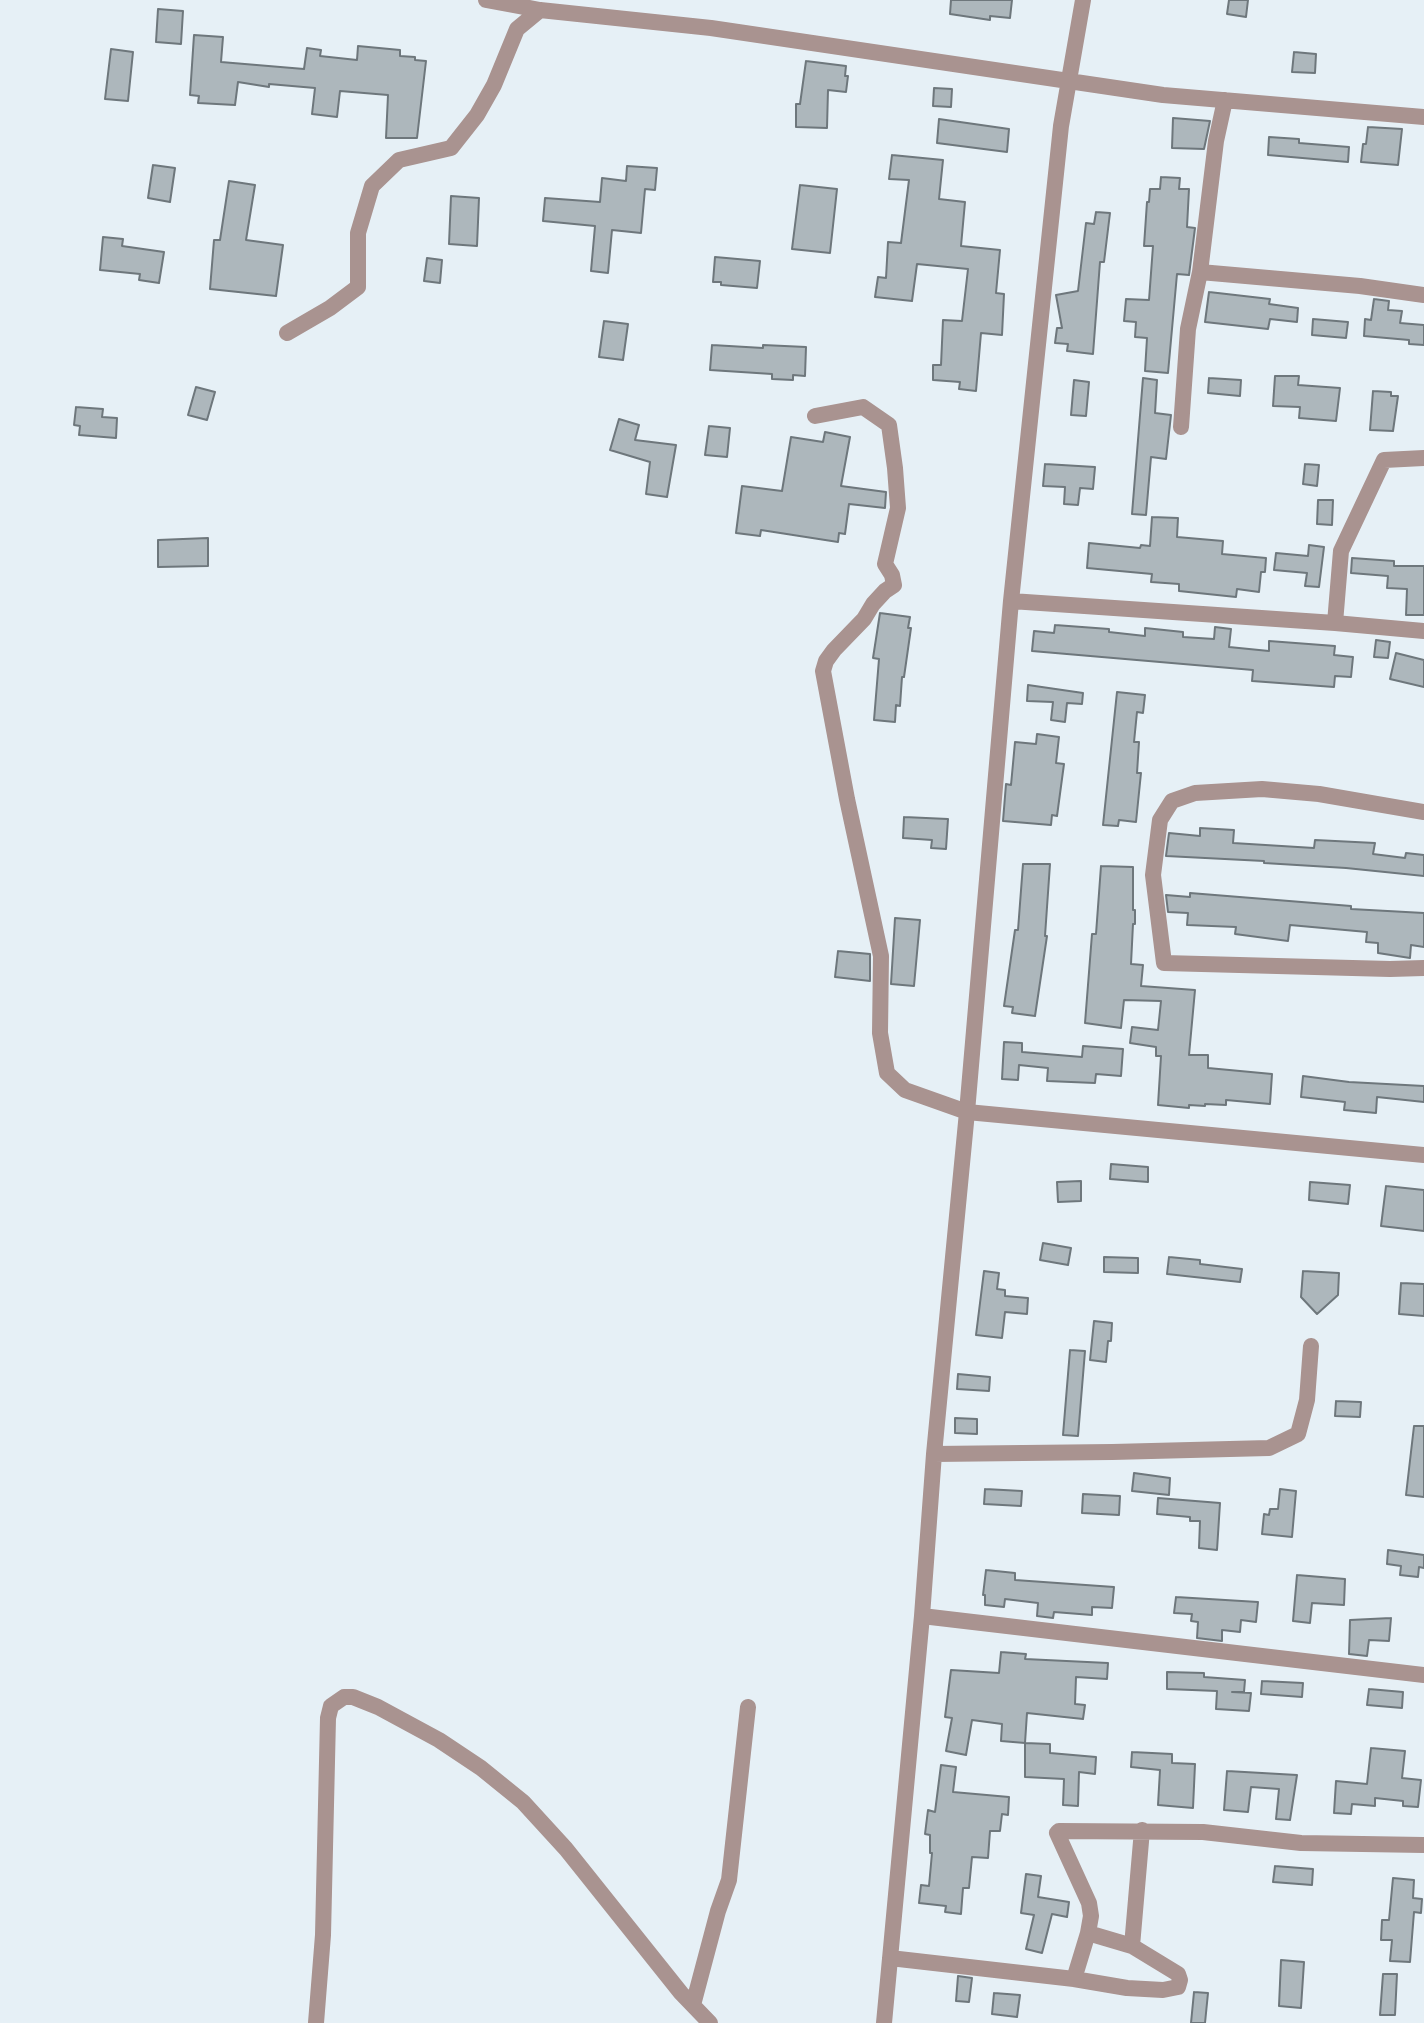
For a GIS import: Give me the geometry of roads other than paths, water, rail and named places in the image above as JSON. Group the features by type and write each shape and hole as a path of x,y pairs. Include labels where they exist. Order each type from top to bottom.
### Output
{"street":[{"path":"486,0 540,10 711,28 1163,95 1424,117"},
{"path":"884,2023 1011,601 1061,126 1083,0"},
{"path":"287,334 330,309 358,286 358,233 372,186 399,160 451,148 477,115 494,85 517,29 540,10"},
{"path":"1181,427 1188,329 1200,272 1216,141 1225,100"},
{"path":"1200,272 1360,286 1424,295"},
{"path":"815,416 863,407 889,425 895,468 898,508 886,564 894,585 879,597 864,619 834,650 823,671 881,957 880,1033 887,1073 905,1090 967,1112 1424,1154"},
{"path":"1335,622 1341,551 1384,460 1424,458"},
{"path":"1011,601 1335,622 1424,631"},
{"path":"1424,812 1319,794 1262,789 1195,793 1172,802 1160,820 1153,875 1164,962 1424,968"},
{"path":"934,1454 1269,1448 1298,1434 1307,1400 1311,1346"},
{"path":"922,1616 1424,1675"},
{"path":"316,2023 323,1936 328,1718 331,1706 344,1697 353,1697 377,1707 439,1740 481,1768 523,1802 566,1849 681,1993 710,2023"},
{"path":"693,2005 729,1880 748,1707"},
{"path":"1132,1946 1142,1830"},
{"path":"1074,1979 1091,1916 1089,1903 1058,1831 1203,1832 1301,1843 1424,1845"},
{"path":"890,1958 1074,1979 1127,1988 1173,1990 1178,1987 1178,1974 1132,1946 1088,1934"}]}
